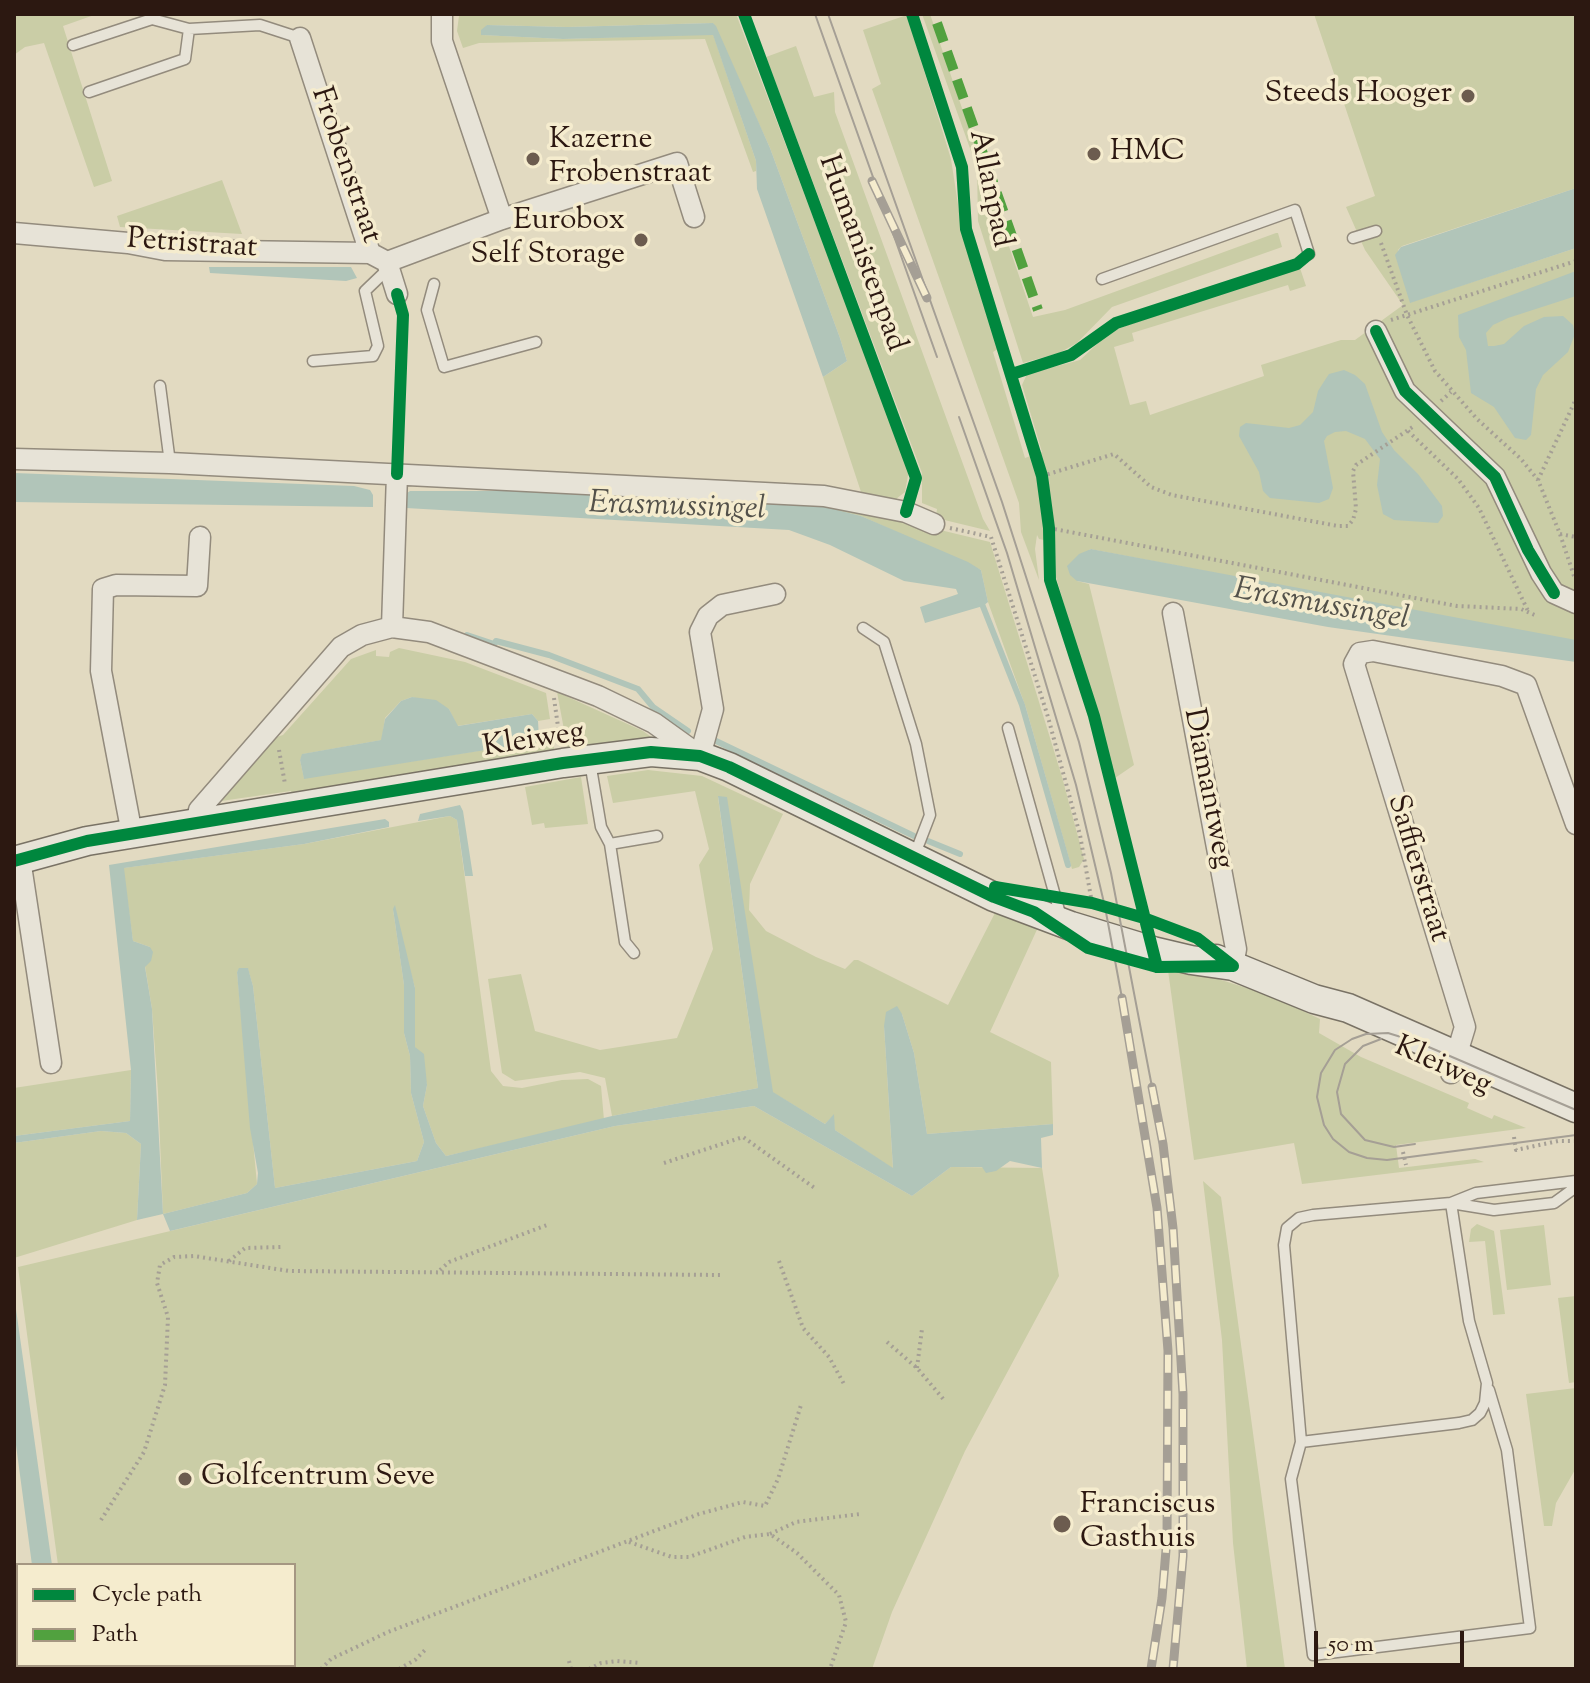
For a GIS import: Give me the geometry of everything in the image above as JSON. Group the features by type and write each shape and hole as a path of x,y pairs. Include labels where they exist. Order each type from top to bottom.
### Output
{"street":[{"path":"442,14 442,41 502,219"},
{"name":"Frobenstraat","path":"300,38 382,261 677,163 694,217"},
{"name":"Petristraat","path":"14,233 128,243 165,250 382,261"},
{"path":"382,261 397,294"},
{"path":"1376,331 1405,391 1495,477 1528,550 1541,612 1576,603"},
{"path":"14,459 170,463 824,496 906,512 934,524"},
{"path":"392,627 397,474"},
{"path":"132,834 101,671 103,589 116,585 197,586 200,537"},
{"path":"700,756 713,709 700,632 708,616 722,605 775,594"},
{"name":"Diamantweg","path":"1173,613 1236,949 1233,966"},
{"name":"Kleiweg","path":"197,823 199,810 341,647 362,635 392,627 429,632 551,678 654,723 700,756 729,767 994,897 1084,930 1191,960 1233,966"},
{"name":"Saffierstraat","path":"1454,1065 1465,1027 1354,664 1360,653 1373,651 1502,676 1526,685 1576,824"},
{"name":"Kleiweg","path":"17,860 87,841 576,761 651,752 700,756"},
{"path":"17,860 51,1063"},
{"name":"Kleiweg","path":"964,880 1057,904 1233,966 1314,999 1348,1008 1576,1125"},
{"name":"Kleiweg","path":"1454,1065 1576,1108"}],"lane":[{"path":"73,45 152,19 189,29 260,25 300,38"},
{"path":"89,92 185,59 189,29"},
{"path":"1102,279 1295,210 1309,254"},
{"path":"1353,238 1376,231"},
{"path":"313,361 373,356 378,346 365,291 382,261"},
{"path":"434,284 427,310 444,367 536,342"},
{"path":"160,386 170,463"},
{"path":"863,628 884,642 916,744 930,815 914,856"},
{"path":"1008,728 1057,904"},
{"path":"576,761 610,844 625,942 634,953"},
{"path":"610,844 657,836"},
{"path":"1451,1203 1476,1193 1576,1184"},
{"path":"1451,1203 1469,1321 1507,1450 1530,1628 1313,1655 1291,1479 1301,1442 1284,1245 1287,1228 1299,1218 1313,1215 1451,1203 1494,1210 1554,1203 1576,1184"},
{"path":"1301,1442 1472,1420 1485,1403 1487,1383"}],"path":[{"path":"1376,231 1407,315 1435,371 1451,392 1521,459 1538,480 1560,534 1572,575"},
{"path":"1376,331 1390,320 1576,261"},
{"path":"1538,480 1576,399"},
{"path":"1408,431 1458,479 1479,508 1541,612"},
{"path":"1037,461 1043,482 1114,454 1151,487 1172,495 1348,526 1356,509 1353,471 1356,465 1389,443"},
{"path":"1048,544 1048,522 1457,606 1541,612"},
{"path":"934,524 991,537 1048,717 1098,905 1057,904"},
{"path":"1560,534 1576,537"},
{"path":"551,678 576,761"},
{"path":"274,724 289,808"},
{"path":"664,1163 743,1137 816,1189"},
{"path":"1514,1137 1516,1150 1558,1141 1576,1141"},
{"path":"1403,1152 1406,1165"},
{"path":"438,1272 449,1262 547,1225"},
{"path":"229,1261 245,1248 281,1247"},
{"path":"101,1520 144,1452 165,1385 168,1317 157,1283 160,1265 174,1257 194,1256 289,1271 720,1275"},
{"path":"779,1261 803,1328 829,1357 844,1384"},
{"path":"917,1368 922,1329"},
{"path":"887,1342 917,1368 945,1401"},
{"path":"321,1669 331,1659 388,1632 699,1514 743,1502 765,1506 778,1479 801,1405"},
{"path":"627,1541 672,1557 689,1557 745,1537 770,1534 796,1522 860,1514"},
{"path":"770,1534 797,1553 839,1595 846,1622 830,1669"},
{"path":"399,1669 406,1667 427,1648"},
{"path":"569,1661 571,1669"},
{"path":"589,1669 601,1663 617,1661 640,1663"}],"green space":[{"path":"15,14 97,14 63,26 112,181 94,187 44,43 25,47 14,55"},
{"path":"736,14 909,470 905,492 896,499 862,495 823,377 847,361 840,338 770,148 713,23 567,27 487,25 482,35 563,39 713,34 756,161 756,171 753,172 705,39 479,43 463,48 457,31 459,16"},
{"path":"922,14 930,14 1033,317 1065,310 1276,233 1282,247 1112,307 1077,343 1059,353 1023,363 978,221 977,168"},
{"path":"1314,14 1576,14 1576,188 1402,246 1398,250 1411,302 1576,248 1576,642 1090,549 1077,581 1089,584 1134,765 1115,778 1056,577 1055,542 1039,539 1037,535 1035,549 1039,580 1021,532 1019,503 872,89 881,84 863,30 907,15 951,159 961,224 998,349 993,352 1025,458 1042,452 1022,385 1027,374 1080,360 1110,332 1300,268 1306,286 1290,291 1288,285 1132,333 1134,341 1114,347 1130,405 1146,401 1150,415 1264,376 1261,365 1341,340 1355,340 1403,305 1365,250 1346,207 1375,196"},
{"path":"796,46 814,97 834,92 835,112 983,519 990,531 936,518 937,509 922,503 922,473 766,57"},
{"path":"222,180 242,234 120,227 117,216"},
{"path":"769,495 874,514 990,542 1062,777 1084,859 1079,867 1072,869 1026,708 988,602 981,570 861,516"},
{"path":"399,648 465,662 546,693 550,719 538,721 532,714 457,726 449,709 412,697 401,701 385,718 382,740 303,754 300,760 304,778 535,742 540,733 551,732 555,754 293,797 291,791 221,801 270,739 283,735 351,659 376,650 376,656 389,657 390,652"},
{"path":"557,692 643,731 658,742 568,751"},
{"path":"648,770 702,776 783,814 750,884 749,910 766,931 845,969 858,960 948,1005 998,907 1040,923 990,1032 1051,1062 1053,1124 927,1134 914,1053 902,1014 884,1026 893,1169 835,1130 833,1116 825,1124 772,1092 726,797 718,797 758,1088 612,1116 605,1078 580,1072 515,1081 502,1073 488,979 521,974 535,1031 600,1050 677,1038 713,949 699,865 709,849 695,791 613,803 607,776"},
{"path":"581,777 588,824 545,828 544,823 532,825 525,787"},
{"path":"450,816 457,820 491,1071 503,1086 522,1088 562,1080 588,1079 601,1086 604,1120 446,1156 436,1143 423,1106 427,1085 415,1047 415,988 393,909 404,985 404,1033 410,1056 411,1093 424,1142 417,1161 275,1188 253,986 248,969 240,968 237,972 257,1184 247,1193 163,1214 152,1009 145,966 150,947 133,941 123,868 304,844"},
{"path":"1167,963 1269,995 1320,1019 1319,1033 1361,1057 1469,1103 1467,1108 1492,1119 1494,1115 1526,1128 1396,1145 1399,1168 1475,1159 1484,1162 1302,1184 1294,1143 1194,1160"},
{"path":"131,1070 130,1121 14,1136 14,1088"},
{"path":"754,1106 912,1196 951,1167 1042,1168 1059,1276 965,1451 892,1612 872,1669 73,1669 296,1667 296,1563 58,1563 18,1267 615,1126"},
{"path":"101,1131 126,1133 141,1144 137,1220 14,1258 14,1143"},
{"path":"1203,1181 1221,1197 1285,1669 1247,1669 1233,1543 1222,1340"},
{"path":"1477,1224 1494,1231 1505,1314 1493,1315 1485,1241 1469,1242 1471,1229"},
{"path":"1544,1225 1551,1285 1507,1290 1500,1230"},
{"path":"1576,1296 1576,1382 1569,1383 1558,1298"},
{"path":"1576,1388 1576,1468 1556,1503 1552,1526 1544,1526 1526,1394"}],"water":[{"path":"713,23 770,148 840,338 847,361 823,377 757,189 756,161 713,35 563,39 481,35 481,30 487,25 567,27"},
{"path":"1576,188 1576,248 1410,303 1395,255 1401,247"},
{"path":"209,267 351,267 357,278 346,281 210,273"},
{"path":"1576,271 1576,296 1508,318 1493,325 1486,333 1488,346 1494,346 1504,344 1524,326 1544,317 1563,316 1573,325 1575,334 1568,352 1543,375 1536,389 1531,435 1526,440 1515,438 1494,407 1471,393 1466,350 1459,337 1458,315"},
{"path":"1344,370 1365,384 1382,432 1442,506 1443,516 1438,523 1394,520 1383,514 1377,485 1380,459 1365,439 1346,431 1335,432 1324,441 1333,488 1329,499 1319,503 1270,498 1263,491 1259,472 1239,436 1240,427 1246,423 1289,428 1300,425 1313,412 1318,391 1329,374"},
{"path":"14,473 354,486 370,490 373,507 14,502"},
{"name":"Erasmussingel","path":"555,491 805,502 861,516 968,562 981,570 988,602 925,623 920,607 958,594 956,589 904,581 830,545 789,530 406,508 407,493"},
{"name":"Erasmussingel","path":"1091,549 1576,640 1576,662 1328,627 1077,581 1070,575 1067,566 1079,554"},
{"path":"412,697 436,700 449,709 458,726 532,714 538,721 539,738 536,742 304,779 300,760 302,754 381,740 385,719 401,701"},
{"path":"718,796 727,797 773,1092 825,1124 834,1114 835,1130 893,1168 884,1026 886,1012 897,1006 914,1053 927,1134 1053,1124 1053,1135 1041,1138 1042,1168 1010,1161 996,1171 986,1173 982,1167 951,1167 912,1196 754,1106 615,1126 170,1231 163,1214 247,1193 257,1184 239,968 248,968 253,986 275,1188 417,1161 424,1142 411,1093 395,905 415,988 415,1047 424,1054 427,1085 423,1106 436,1143 446,1156 612,1116 758,1088"},
{"path":"460,805 473,876 465,876 457,820 450,816 418,821 420,814"},
{"path":"385,819 389,827 304,844 124,868 133,941 150,947 153,952 151,961 145,967 152,1009 163,1214 137,1220 141,1144 126,1133 101,1131 14,1143 14,1136 130,1121 131,1070 109,865"},
{"path":"14,1297 52,1563 32,1563 14,1430"}],"waterway":[{"path":"980,599 1022,705 1068,865"},
{"path":"467,635 549,655 638,689 653,707 688,731"},
{"path":"714,740 914,836"},
{"path":"928,841 960,854"}],"tram line":[{"path":"815,14 937,357"},
{"path":"828,14 1002,502 1079,742 1111,873 1152,1087"},
{"path":"959,417 1007,553 1076,785 1105,907 1122,998"},
{"path":"1576,1110 1417,1042 1388,1033 1366,1034 1335,1050 1321,1073 1317,1097 1324,1125 1333,1139 1349,1152 1367,1158 1387,1160 1576,1135"},
{"path":"1381,1039 1363,1046 1345,1064 1337,1092 1341,1114 1365,1140 1394,1147 1415,1144"}],"railway":[{"path":"872,181 927,298"},
{"path":"1122,998 1157,1208 1168,1351 1167,1538 1151,1669"},
{"path":"1152,1087 1163,1144 1173,1228 1183,1394 1183,1556 1173,1669"}],"marked path":[{"path":"937,23 1038,310"}],"cycle path":[{"name":"Humanistenpad","path":"744,14 916,478 906,512"},
{"name":"Allanpad","path":"912,14 962,167 966,229 1042,476 1049,528 1050,580 1094,716 1157,967"},
{"path":"1012,374 1071,355 1116,323 1297,264 1309,254"},
{"path":"397,294 403,315 397,474"},
{"path":"1376,331 1405,391 1495,477 1528,550 1554,593"},
{"path":"14,861 87,841 563,763 651,752 700,756 729,767 994,897 1034,912 1088,948 1157,967 1233,966"},
{"path":"995,887 1092,903 1144,918 1197,938 1233,966"}],"place":[{"name":"Steeds Hooger","path":"1468,96"},
{"name":"HMC","path":"1094,154"},
{"name":"Kazerne Frobenstraat","path":"533,159"},
{"name":"Eurobox Self Storage","path":"641,240"},
{"name":"Golfcentrum Seve","path":"185,1479"},
{"name":"Franciscus Gasthuis","path":"1062,1524"}]}
